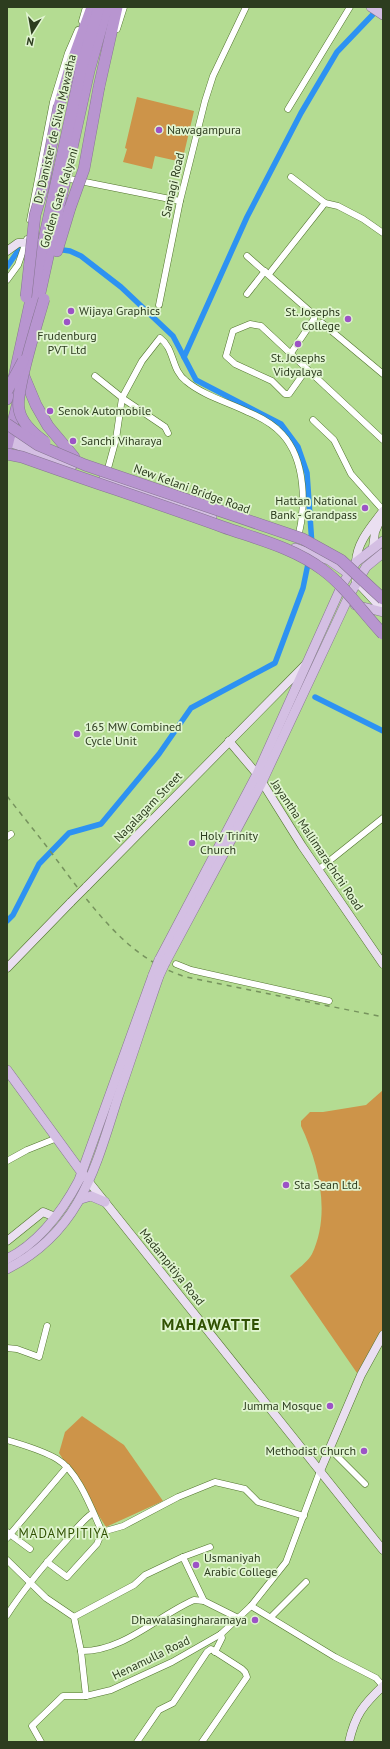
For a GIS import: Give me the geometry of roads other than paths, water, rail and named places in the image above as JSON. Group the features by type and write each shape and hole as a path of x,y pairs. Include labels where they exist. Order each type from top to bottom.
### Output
{"highway":[{"name":"Golden Gate Kalyani","path":"8,368 26,297 35,215 43,188 59,106 70,68 92,7"},
{"name":"Dr. Danister de Silva Mawatha","path":"44,259 81,69 99,7"},
{"name":"Dr. Danister de Silva Mawatha","path":"48,241 65,178 96,44 107,7"},
{"name":"Golden Gate Kalyani","path":"7,391 30,344 65,221 84,169 99,87 117,7"},
{"path":"7,442 23,374 44,259"},
{"path":"7,399 13,382 44,259"},
{"path":"44,298 19,399 18,408 22,418 34,433 48,444 147,486"},
{"path":"23,374 36,405 48,426 74,457"},
{"path":"7,424 50,451 85,465 303,539 341,560 383,599"},
{"path":"7,430 23,445 54,460 146,499"},
{"path":"7,455 22,457 146,499 284,549 307,559 324,570 339,584 383,634"}],"main road":[{"path":"371,7 383,15"},
{"name":"New Kelani Bridge Road","path":"7,442 20,441 74,457 107,472 300,541 336,564 352,568 358,578"},
{"name":"New Kelani Bridge Road","path":"7,442 302,551 318,552"},
{"name":"New Kelani Bridge Road","path":"7,455 39,453"},
{"path":"7,1259 21,1251 42,1232 71,1195 88,1159 162,962 224,843 352,568 373,547 383,541"},
{"path":"224,843 261,784 342,609 358,578 372,560 383,553"},
{"path":"342,609 356,605 383,611"},
{"path":"7,1269 26,1259 50,1240 80,1199 89,1182 156,975"},
{"name":"Madampitiya Road","path":"7,1070 89,1182"},
{"path":"74,1161 80,1163 88,1159"},
{"path":"80,1199 91,1196 105,1202"}],"street":[{"path":"7,280 18,265 26,243 30,212 53,102 86,7"},
{"path":"85,182 109,61 124,7"},
{"name":"Samagi Road","path":"159,305 180,201 209,86 246,7"},
{"path":"288,109 350,7"},
{"path":"65,178 180,201"},
{"path":"291,178 325,203 338,206 363,219 383,233"},
{"path":"247,294 325,203"},
{"path":"7,251 13,245 48,241"},
{"path":"248,256 314,315 314,319 291,353"},
{"path":"322,323 383,374"},
{"path":"306,370 289,394 286,395 272,381 235,364 227,358 225,354 233,331 250,324 261,326 291,353 306,370 383,440"},
{"path":"107,472 116,439 122,398 142,361 160,338 166,343 176,369 185,381 208,395 250,413 273,426 289,443 298,465 303,504 300,541"},
{"path":"94,376 122,398 165,427 168,433"},
{"path":"314,420 334,440 351,474 383,511"},
{"path":"373,547 375,532 383,511"},
{"path":"352,568 360,544 383,511"},
{"path":"358,578 383,599"},
{"path":"358,578 383,611"},
{"name":"Nagalagam Street","path":"7,968 307,663"},
{"name":"Jayantha Mallimarachchi Road","path":"229,742 257,774 261,784 318,870 383,964"},
{"path":"318,870 383,818"},
{"path":"176,964 191,970 329,1001"},
{"path":"7,1161 27,1150 58,1138"},
{"name":"Madampitiya Road","path":"89,1182 383,1550"},
{"path":"7,1241 43,1212 55,1217"},
{"path":"7,1348 18,1349 39,1357 48,1326"},
{"path":"320,1472 361,1375 383,1335"},
{"path":"7,1440 57,1459 67,1467 76,1479 102,1532 97,1544 67,1577 47,1562"},
{"path":"330,1449 364,1484"},
{"path":"30,1549 8,1535 67,1467"},
{"name":"Henamulla Road","path":"41,1742 32,1726 63,1696 86,1696 111,1690 172,1662 221,1634 251,1606 286,1562 320,1472"},
{"path":"102,1532 123,1526 178,1497 215,1482 245,1489 258,1502 304,1516"},
{"path":"7,1615 47,1562 85,1519 93,1513"},
{"path":"74,1617 134,1585 145,1575 182,1557 210,1547"},
{"path":"182,1557 204,1601"},
{"path":"7,1560 46,1598 74,1617 81,1651 86,1696"},
{"path":"271,1617 306,1582"},
{"path":"81,1651 97,1650 117,1644 194,1600 204,1601 238,1618"},
{"path":"251,1606 324,1651 376,1678 383,1686 360,1711 354,1722 349,1742"},
{"path":"215,1652 222,1638 221,1634"},
{"path":"137,1742 159,1710 173,1703 206,1652 210,1649 246,1672 247,1677 202,1742"}],"waterway":[{"path":"312,545 307,473 298,447 281,424 196,380 184,357 247,217 301,113 337,52 380,7"},
{"path":"7,267 22,245 26,246"},
{"path":"56,249 70,251 81,256 121,287 173,336 184,357"},
{"path":"7,921 13,915 39,864 69,833 101,824 159,754 191,708 275,663 303,588 309,559"},
{"path":"315,697 383,731"}],"railway":[{"path":"7,796 97,912 128,944 165,969 186,977 383,1017"}],"place":[{"name":"Nawagampura","path":"159,130"},
{"name":"Wijaya Graphics","path":"71,311"},
{"name":"St. Josephs College","path":"348,319"},
{"name":"Frudenburg PVT Ltd","path":"67,322"},
{"name":"St. Josephs Vidyalaya","path":"298,344"},
{"name":"Senok Automobile","path":"50,411"},
{"name":"Sanchi Viharaya","path":"73,441"},
{"name":"Hattan National Bank - Grandpass","path":"365,508"},
{"name":"165 MW Combined Cycle Unit","path":"77,734"},
{"name":"Holy Trinity Church","path":"192,843"},
{"name":"Sta Sean Ltd.","path":"286,1185"},
{"name":"Jumma Mosque","path":"330,1406"},
{"name":"Methodist Church","path":"364,1451"},
{"name":"Usmaniyah Arabic College","path":"196,1565"},
{"name":"Dhawalasingharamaya","path":"255,1620"}],"district":[{"name":"MAHAWATTE","path":"211,1324"},
{"name":"MADAMPITIYA","path":"64,1533"}]}
